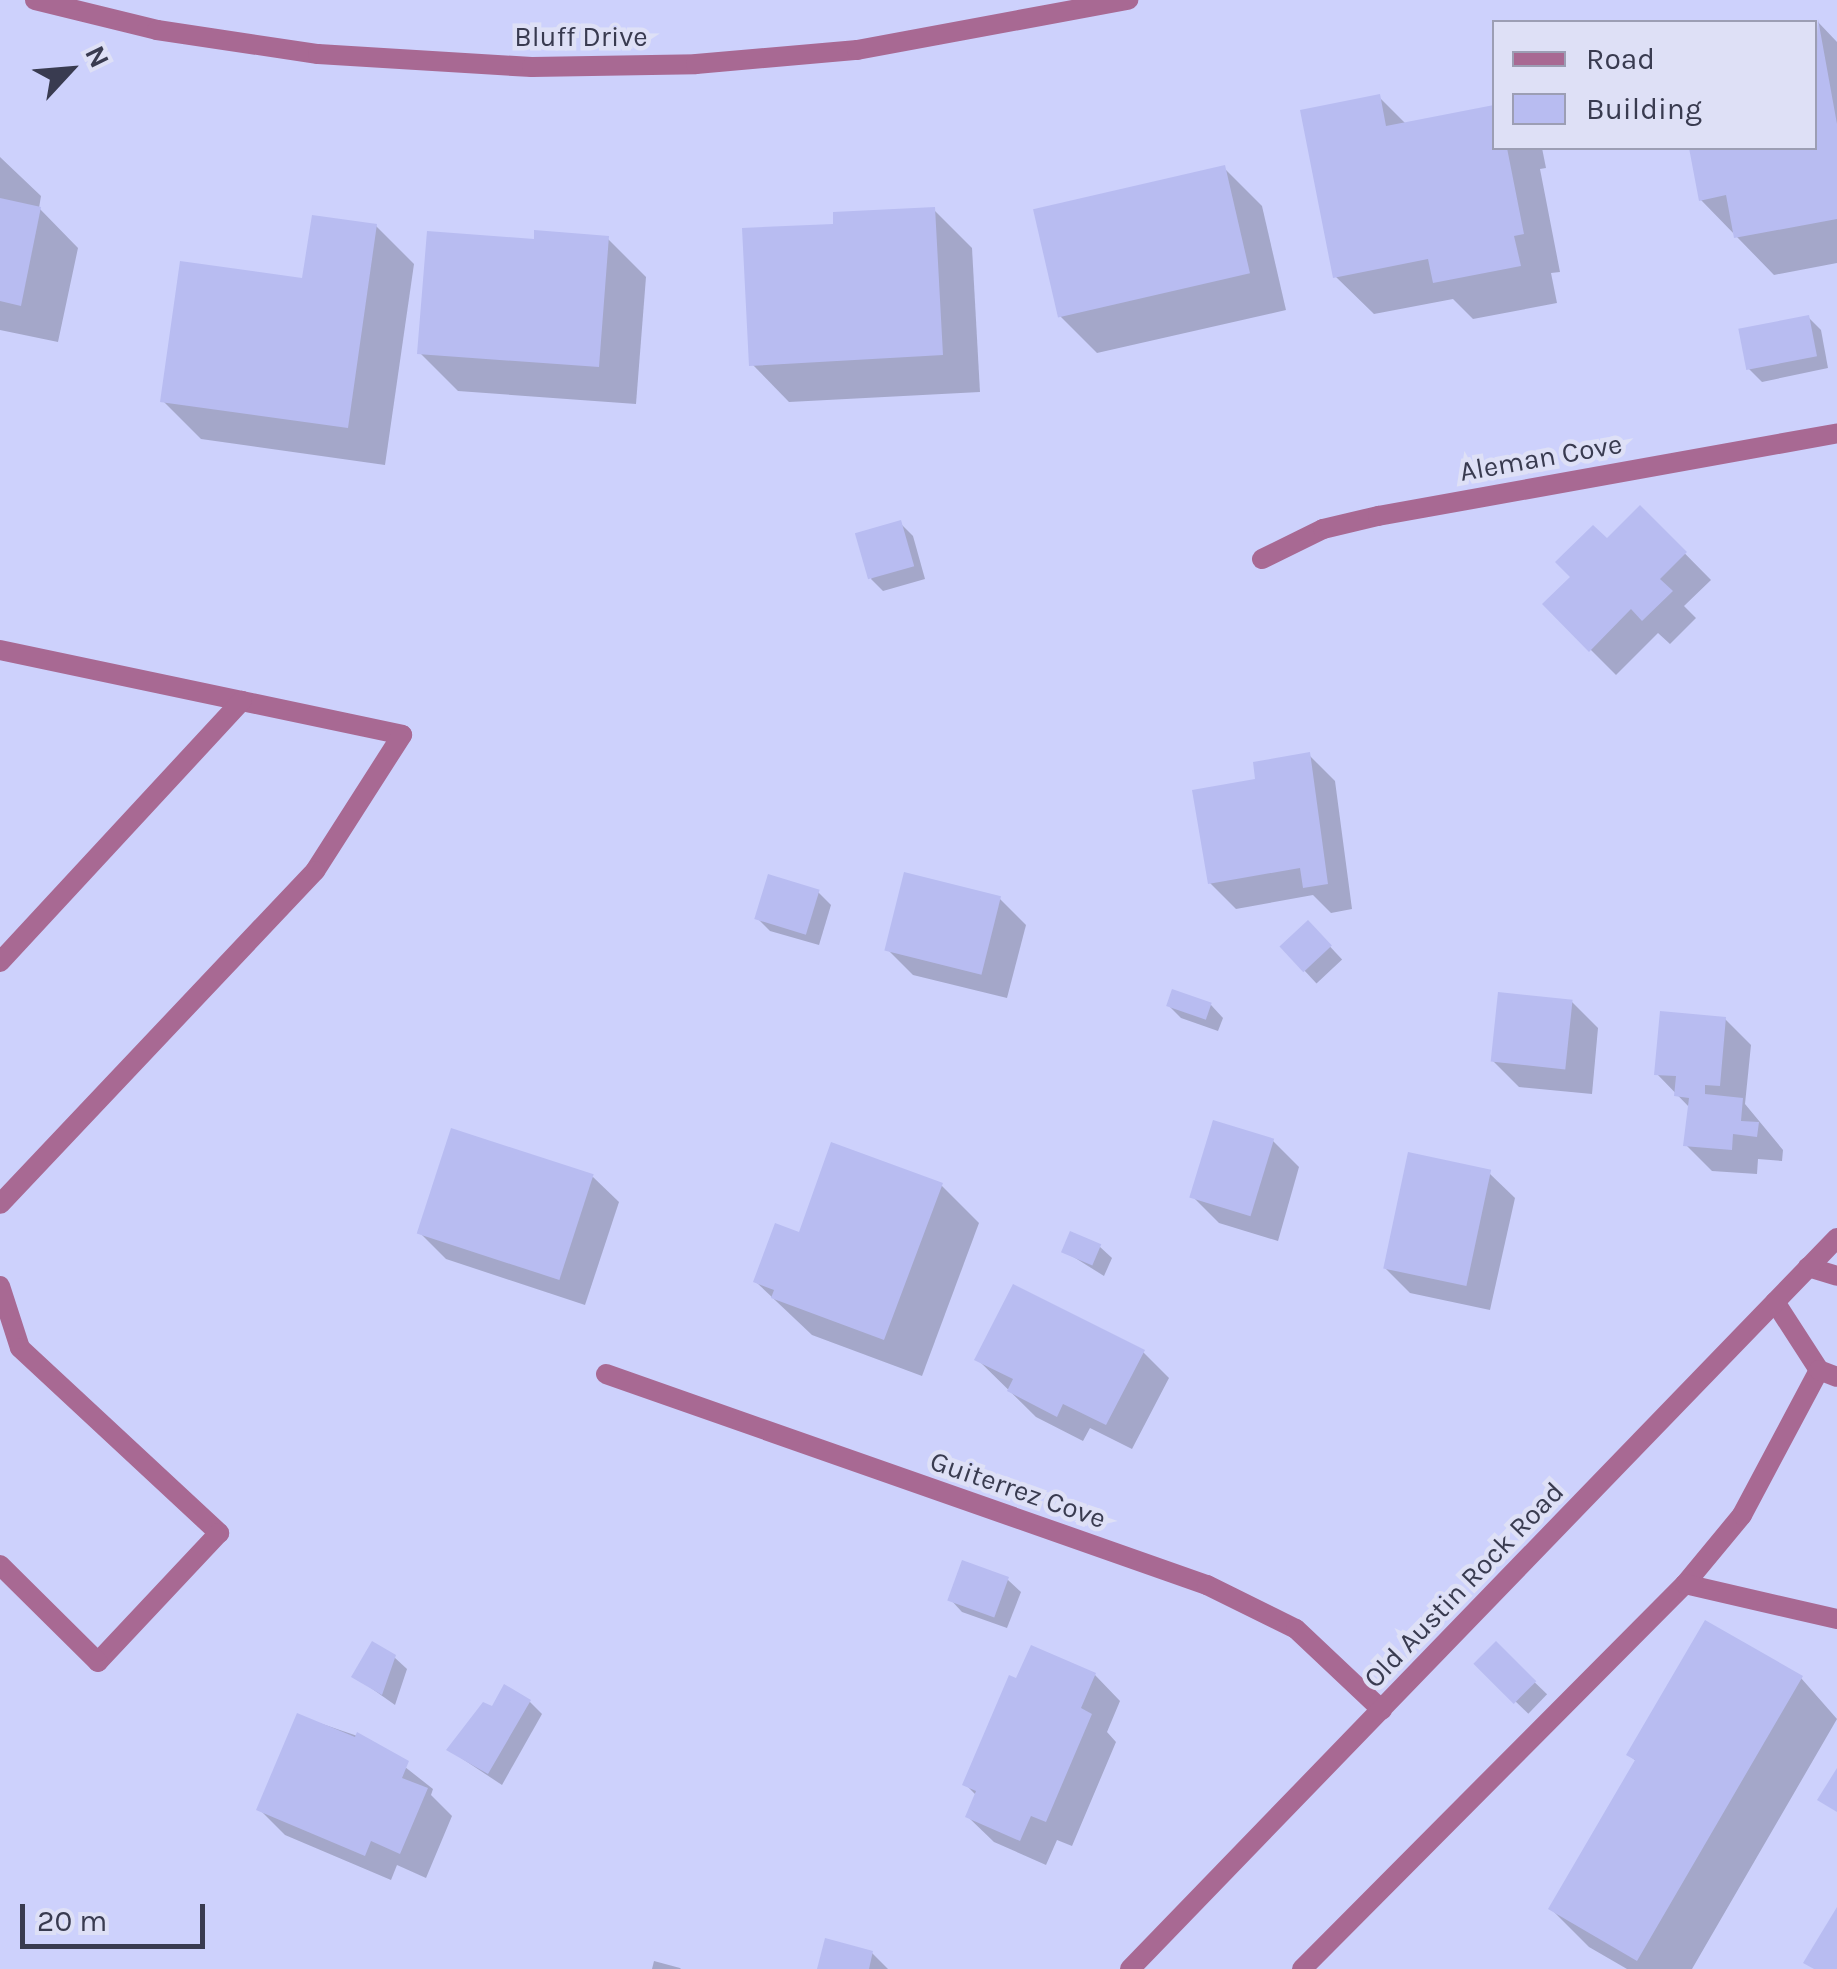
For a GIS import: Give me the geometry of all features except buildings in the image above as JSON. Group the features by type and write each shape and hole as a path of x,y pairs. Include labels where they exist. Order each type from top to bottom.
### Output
{"street":[{"name":"Bluff Drive","path":"35,0 157,30 318,54 532,67 696,64 857,50 1128,0"},
{"name":"Aleman Cove","path":"1262,559 1323,530 1378,516 1837,432"},
{"path":"0,650 402,735 314,871 0,1204"},
{"path":"0,962 242,701"},
{"name":"Old Austin Rock Road","path":"1130,1969 1837,1238"},
{"path":"1808,1267 1837,1276"},
{"path":"0,1286 20,1348 219,1533 98,1662 0,1565"},
{"path":"1302,1969 1685,1584 1742,1514 1828,1374 1775,1302"},
{"name":"Guiterrez Cove","path":"606,1374 1207,1585 1296,1629 1382,1710"},
{"path":"1685,1584 1837,1619"}]}
